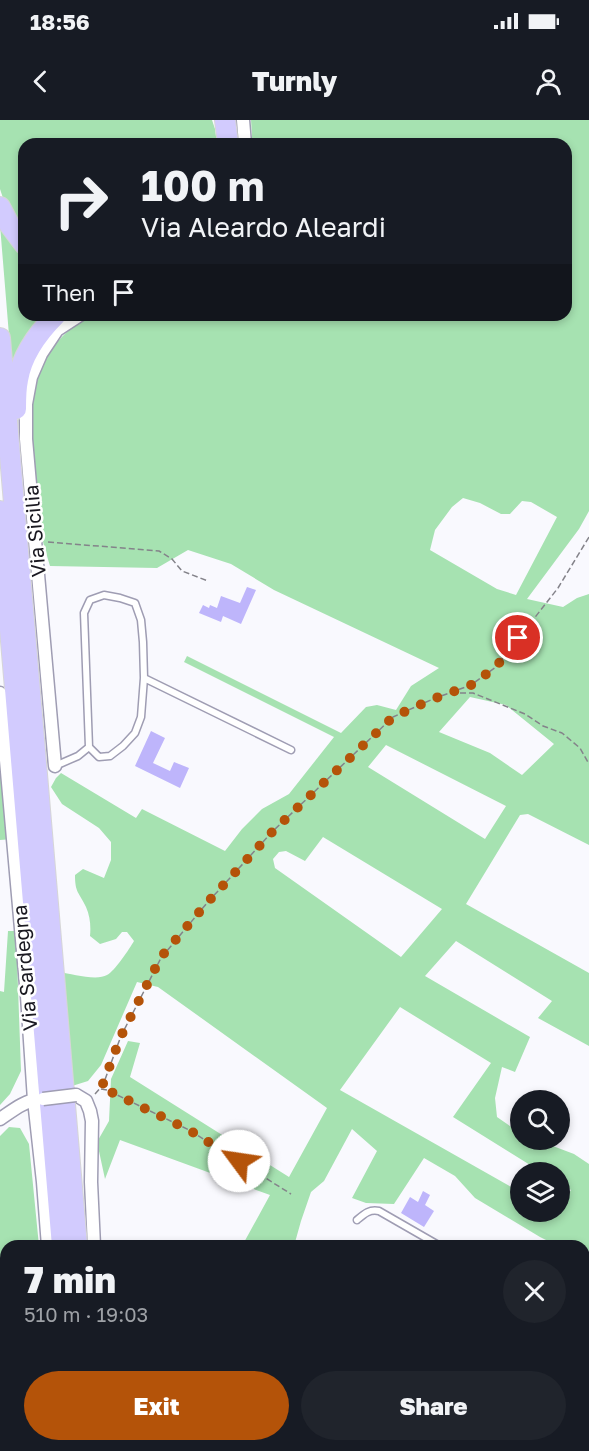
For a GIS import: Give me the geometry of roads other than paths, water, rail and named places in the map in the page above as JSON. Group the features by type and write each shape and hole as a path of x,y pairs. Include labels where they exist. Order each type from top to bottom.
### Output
{"highway":[{"path":"225,120 227,138"},
{"path":"0,207 18,236"},
{"path":"12,477 18,378 28,350 50,321"},
{"path":"0,338 76,1240"},
{"path":"0,512 61,1240"}],"street":[{"path":"243,120 244,138"},
{"name":"Via Sicilia","path":"55,766 26,439 26,404 31,377 41,354 57,330 71,321"},
{"name":"Via Sardegna","path":"0,693 38,1099 48,1240"},
{"path":"0,1119 20,1106 38,1099 76,1095 86,1101 92,1121 91,1182 94,1240"}],"lane":[{"path":"104,595 135,603 141,620 144,678 141,717 135,733 110,756 99,757 89,747 84,613 90,600 104,595"},
{"path":"144,678 291,750"},
{"path":"55,766 78,756 89,747"},
{"path":"357,1221 366,1212 379,1211 430,1240"}]}
